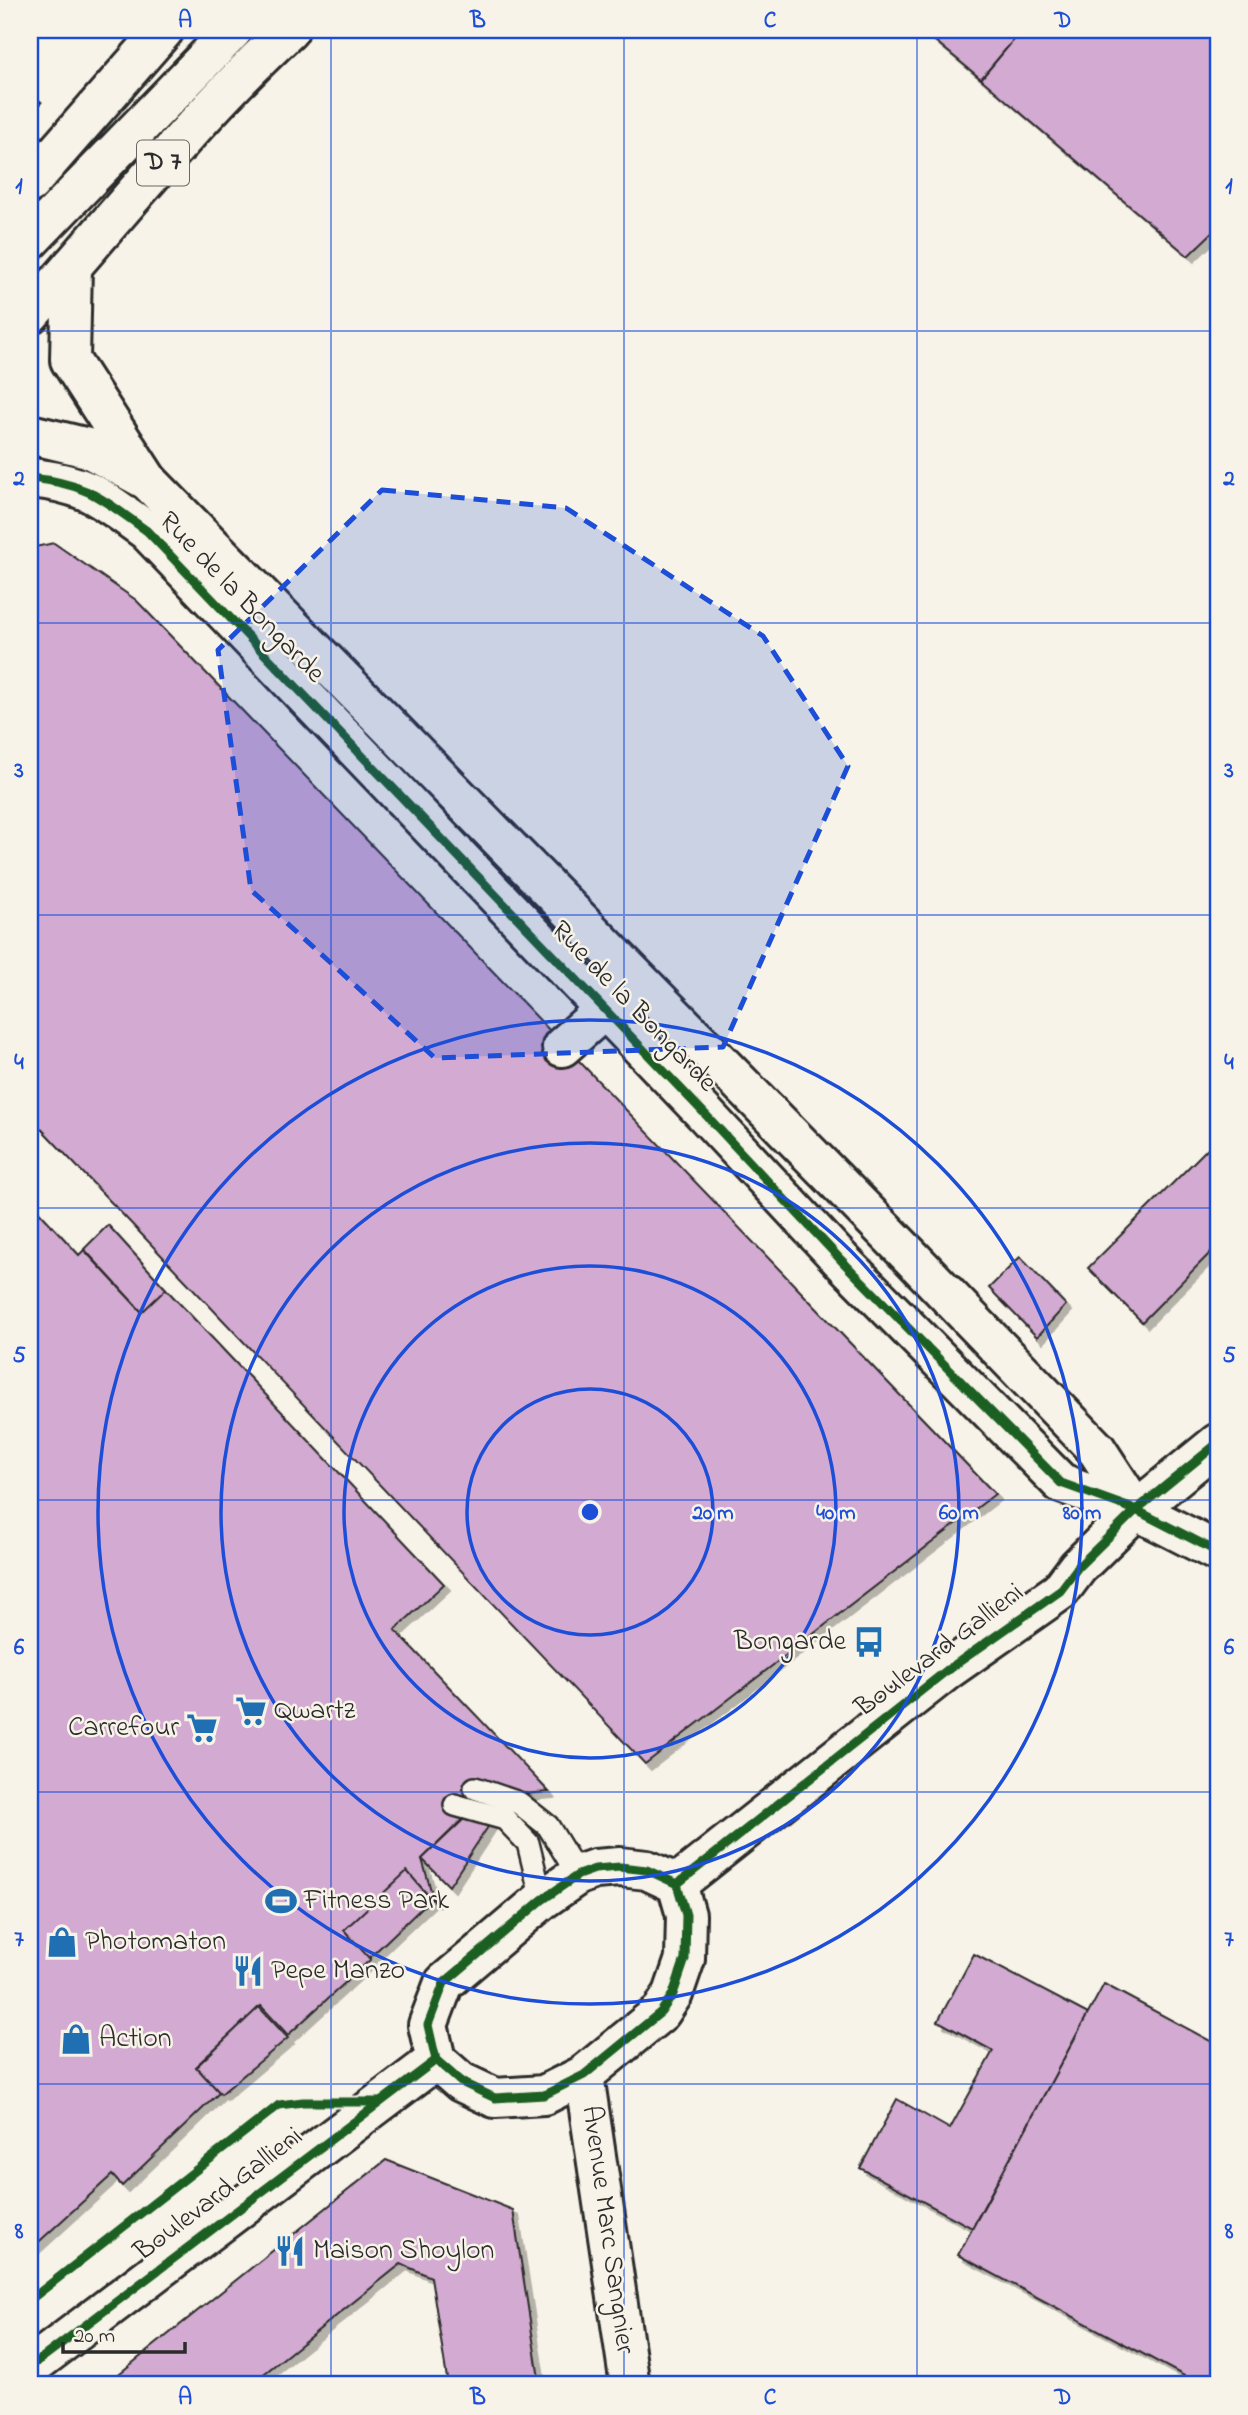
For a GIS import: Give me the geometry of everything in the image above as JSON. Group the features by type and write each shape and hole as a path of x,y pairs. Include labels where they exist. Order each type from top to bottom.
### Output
{"main road":[{"path":"30,183 164,30"},
{"path":"30,240 233,30"},
{"path":"255,61 281,30"},
{"name":"D 7","path":"30,314 122,207 255,61 289,30"},
{"path":"72,266 70,360 148,481"},
{"path":"30,434 88,447 148,481"},
{"name":"Rue de la Bongarde","path":"30,478 54,480 94,493 147,531 841,1260 1061,1483 1136,1510 1218,1552"},
{"name":"Rue de la Bongarde","path":"148,481 1097,1450 1136,1510"},
{"path":"562,1047 604,1010 641,984"},
{"name":"Boulevard Gallieni","path":"677,1884 946,1671 1060,1591 1078,1567 1136,1510 1218,1443"},
{"path":"595,1868 647,1870 677,1884 687,1915 685,1959 673,1994 661,2012 584,2075 544,2095 495,2098 461,2082 436,2060 428,2025 444,1983 542,1900 578,1875 595,1868"},
{"name":"Boulevard Gallieni","path":"30,2367 436,2060"},
{"name":"Avenue Marc Sangnier","path":"584,2075 630,2385"}],"lane":[{"path":"475,1788 519,1804 548,1826 578,1875"},
{"path":"454,1805 505,1819 528,1843 542,1900"}],"path":[{"path":"30,94 51,111"}],"highlighted area":[{"path":"382,490 566,508 763,636 848,766 723,1047 435,1058 251,890 218,650"}],"building":[{"path":"922,30 1022,30 981,79"},
{"path":"1022,30 1218,30 1218,227 1188,256 981,79"},
{"path":"54,543 136,600 995,1494 645,1764 30,1117 30,548"},
{"path":"1218,1138 1218,1245 1142,1322 1088,1268"},
{"name":"Qwartz","path":"30,1202 79,1255 84,1250 140,1310 164,1287 444,1584 395,1630 549,1792 485,1797 422,1859 434,1901 407,1873 344,1930 371,1959 288,2035 261,2006 196,2066 220,2092 122,2186 112,2175 30,2250"},
{"path":"108,1225 166,1289 142,1312 84,1249"},
{"path":"1020,1257 1066,1305 1037,1337 989,1288"},
{"path":"509,1795 449,1886 422,1859 486,1798"},
{"path":"407,1871 431,1899 369,1958 344,1930"},
{"path":"974,1954 1088,2014 972,2228 860,2168 897,2099 950,2129 993,2051 938,2021"},
{"path":"1104,1984 1218,2045 1218,2385 1201,2385 958,2255"},
{"path":"259,2007 288,2038 221,2094 196,2067"},
{"path":"386,2160 513,2210 540,2385 448,2385 431,2277 401,2264 250,2385 105,2385"}],"cycle path":[{"path":"30,478 66,484 93,494 147,531 705,1114 841,1260 1061,1483 1136,1510 1218,1552"},
{"path":"677,1884 946,1671 1060,1591 1078,1567 1136,1510 1218,1443"},
{"path":"620,1867 647,1870 677,1884 686,1915 685,1959 673,1994 661,2012 584,2075 544,2095 495,2098 461,2082 436,2060 428,2025 444,1983 542,1900 578,1875 595,1869 620,1867"},
{"path":"30,2367 436,2060"},
{"path":"30,2300 279,2105 303,2102 380,2102"}],"place":[{"name":"Bongarde","path":"869,1642"},
{"name":"Qwartz","path":"251,1711"},
{"name":"Carrefour","path":"202,1728"},
{"name":"Fitness Park","path":"281,1901"},
{"name":"Photomaton","path":"62,1942"},
{"name":"Pepe Manzo","path":"248,1971"},
{"name":"Action","path":"76,2039"},
{"name":"Maison Shoylon","path":"290,2251"}]}
